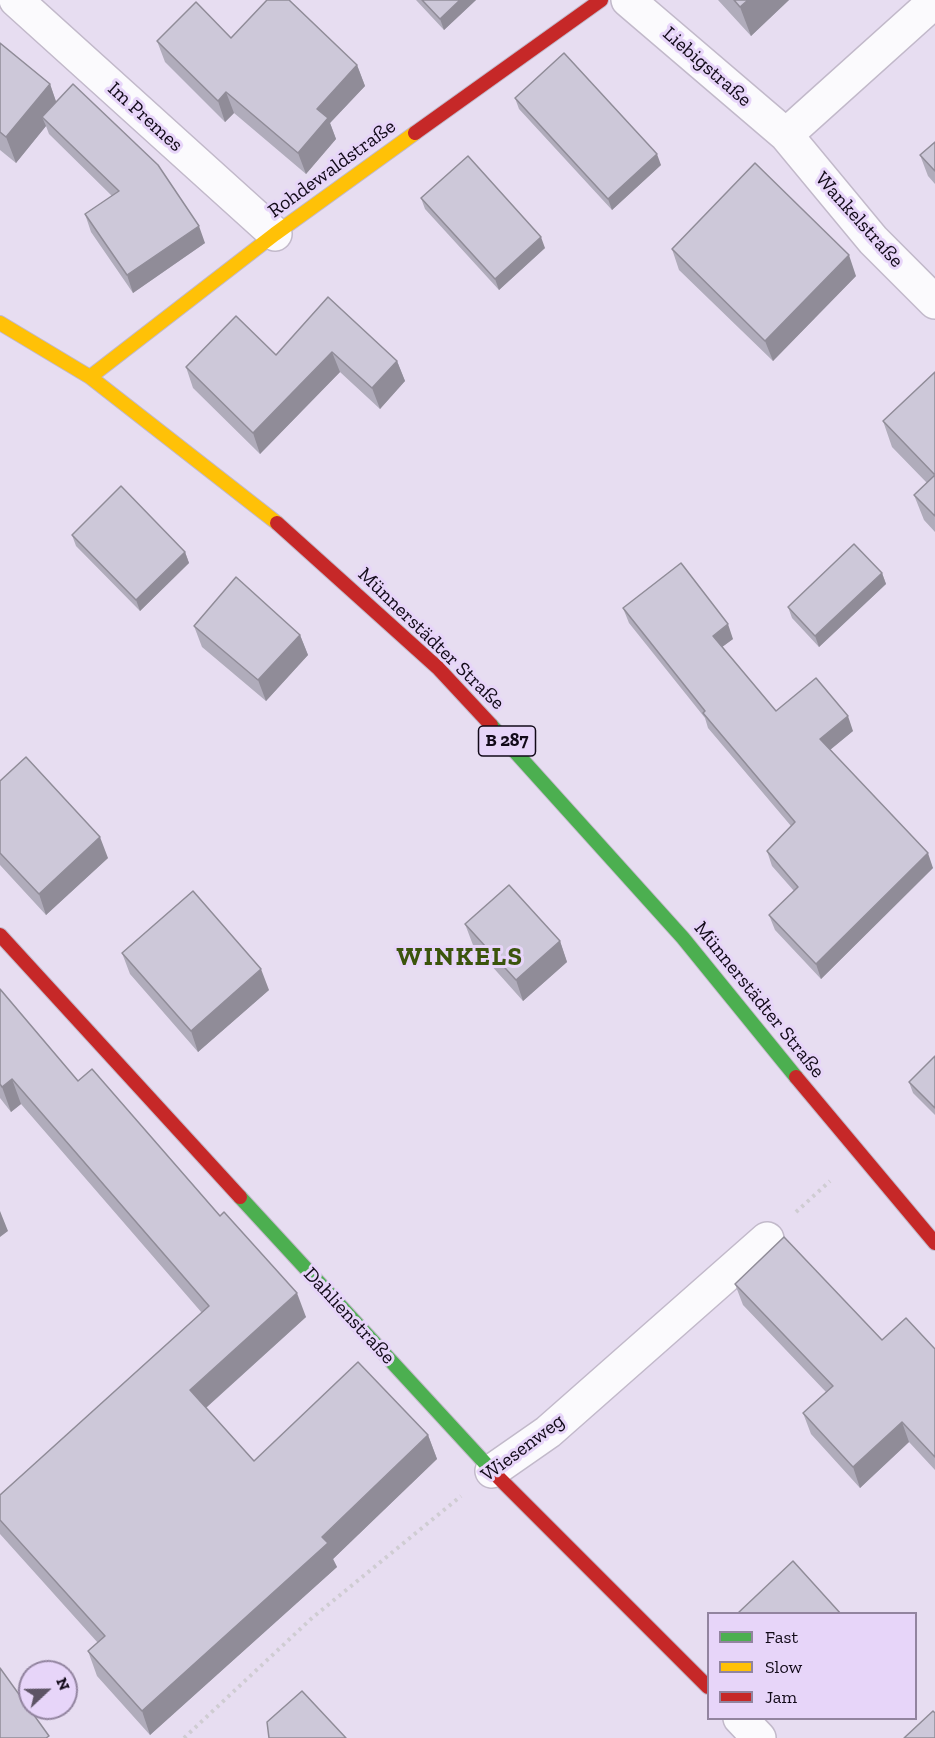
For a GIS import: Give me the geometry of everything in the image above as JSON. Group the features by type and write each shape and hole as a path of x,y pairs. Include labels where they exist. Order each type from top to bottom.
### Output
{"street":[{"name":"Im Premes","path":"16,0 275,234"},
{"name":"Rohdewaldstraße","path":"90,377 275,234 601,0"},
{"name":"Liebigstraße","path":"628,0 786,135"},
{"path":"786,135 935,2"},
{"name":"Wankelstraße","path":"786,135 873,240 935,302"},
{"name":"Münnerstädter Straße","path":"0,323 90,377 289,532 438,668 547,785 683,938 935,1243"},
{"name":"Dahlienstraße","path":"0,935 492,1471 707,1686"},
{"name":"Wiesenweg","path":"492,1471 548,1432 767,1239"},
{"path":"741,1720 759,1738"}],"path":[{"path":"767,1239 860,1154"},
{"name":"Wiesenweg","path":"184,1738 312,1618 492,1471"}],"building":[{"path":"267,0 289,0 357,65 317,109 328,118 298,153 226,92 218,101 157,41 196,2 231,38"},
{"path":"422,0 460,0 440,19"},
{"path":"734,0 748,0 740,7"},
{"path":"0,43 50,84 6,137 0,132"},
{"path":"564,53 657,154 608,199 515,98"},
{"path":"73,84 158,165 199,226 127,275 85,214 119,191 42,117"},
{"path":"935,142 935,171 920,155"},
{"path":"468,156 541,237 495,279 421,198"},
{"path":"755,163 849,255 765,341 672,249"},
{"path":"328,297 397,361 372,388 332,352 253,433 186,367 236,316 276,355"},
{"path":"935,372 935,475 883,421"},
{"path":"935,475 935,516 914,495"},
{"path":"121,486 185,552 136,600 72,535"},
{"path":"854,544 882,573 815,636 788,607"},
{"path":"681,563 728,624 713,636 776,711 816,678 848,716 820,739 928,853 816,964 769,915 798,887 767,851 795,822 703,713 705,711 623,608"},
{"path":"236,577 300,635 258,680 194,626"},
{"path":"26,757 100,837 39,894 0,853 0,781"},
{"path":"509,885 560,941 516,980 465,924"},
{"path":"193,891 261,969 191,1031 122,953"},
{"path":"0,989 78,1081 92,1069 220,1216 224,1212 297,1293 190,1390 254,1461 358,1362 428,1435 322,1537 328,1543 142,1711 88,1651 105,1636 0,1520 0,1495 209,1306 12,1079 2,1087 0,1084"},
{"path":"935,1056 935,1108 909,1082"},
{"path":"784,1237 882,1340 906,1318 935,1349 935,1457 902,1422 853,1467 803,1413 833,1386 735,1284"},
{"path":"793,1561 839,1612 739,1612"},
{"path":"0,1668 18,1693 18,1720 37,1720 49,1736 46,1738 0,1738"},
{"path":"302,1691 346,1738 269,1738 267,1722"},
{"path":"933,1711 935,1713 935,1738 904,1738"}],"traffic: fast":[{"path":"491,725 683,938 796,1077"},
{"path":"240,1197 496,1475"}],"traffic: slow":[{"path":"90,377 275,234 415,133"},
{"path":"0,323 90,377 277,523"}],"traffic: jam":[{"path":"415,133 601,0"},
{"path":"277,523 438,668 491,725"},
{"path":"0,935 240,1197"},
{"path":"796,1077 935,1243"},
{"path":"496,1475 707,1686"}],"district":[{"name":"WINKELS","path":"460,958"}]}
